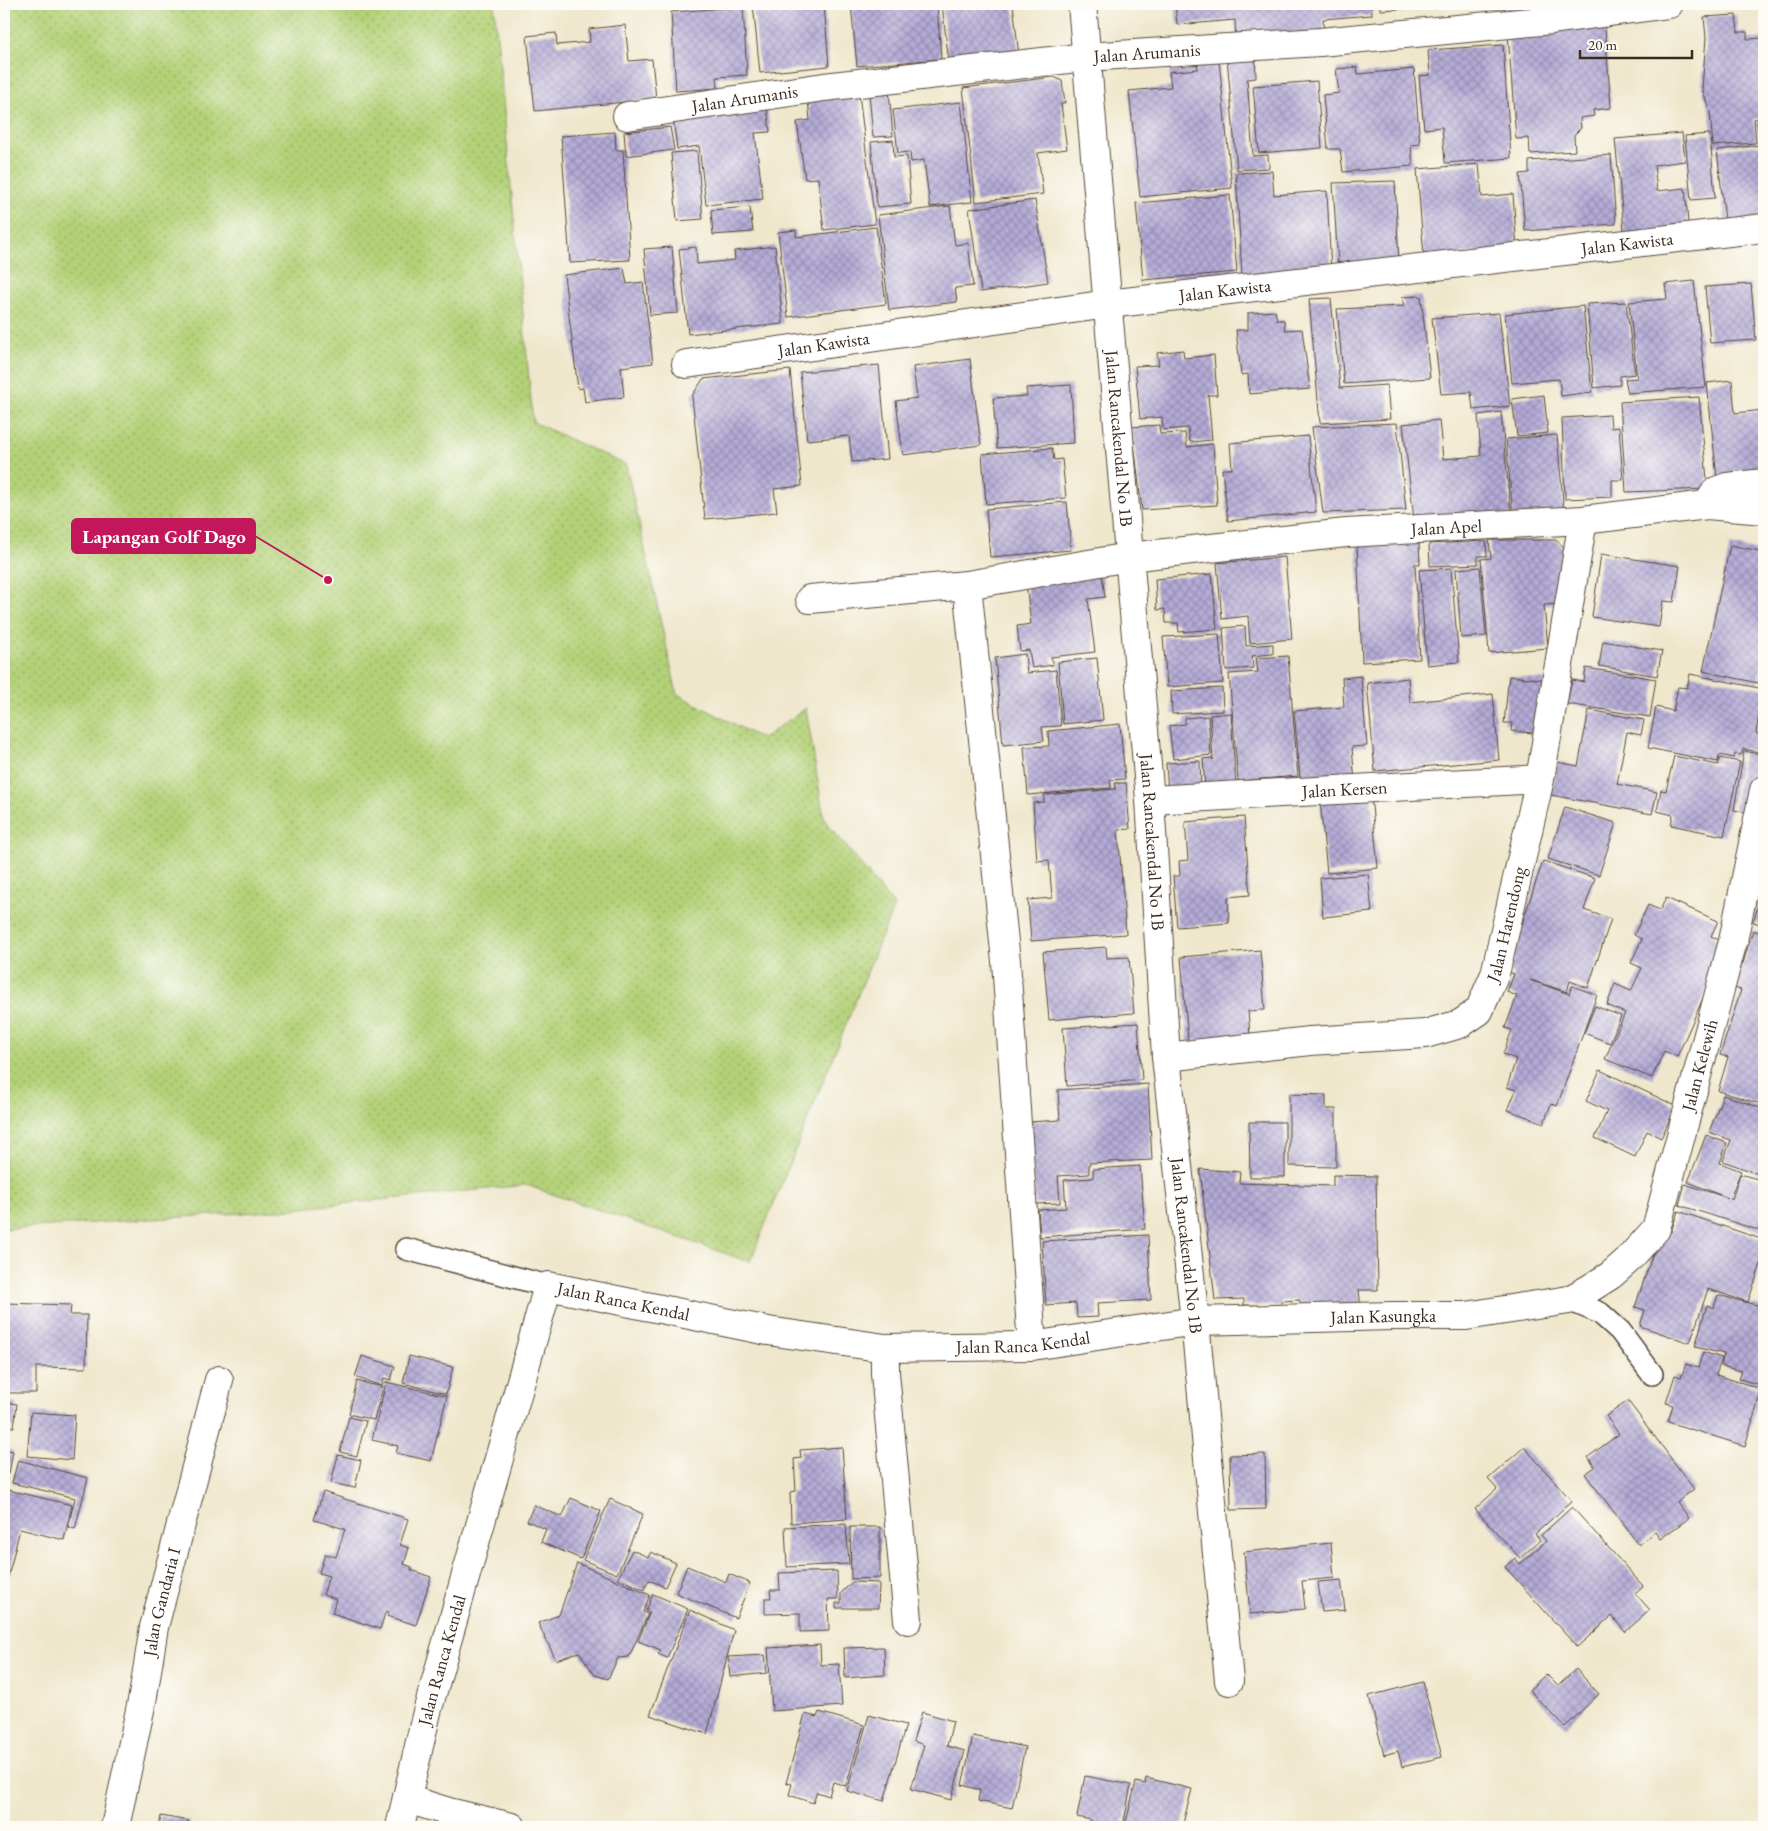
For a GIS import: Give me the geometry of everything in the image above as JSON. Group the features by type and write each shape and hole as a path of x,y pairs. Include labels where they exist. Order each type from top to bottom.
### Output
{"street":[{"name":"Jalan Rancakendal No 1B","path":"1082,4 1150,800 1166,1057 1195,1322 1228,1682"},
{"name":"Jalan Arumanis","path":"627,116 824,87 1086,57 1329,41 1552,20 1669,4"},
{"name":"Jalan Kawista","path":"686,364 1108,304 1764,228"},
{"path":"1706,505 1716,492 1727,487 1764,483"},
{"name":"Jalan Apel","path":"810,599 967,585 1129,557 1346,533 1583,520 1706,505 1764,510"},
{"name":"Jalan Harendong","path":"1166,1057 1310,1041 1425,1034 1460,1024 1479,1011 1495,974 1540,779 1583,520"},
{"path":"967,585 1006,961 1032,1346"},
{"name":"Jalan Kersen","path":"1150,800 1540,779"},
{"name":"Jalan Kelewih","path":"1569,1300 1611,1275 1628,1260 1656,1229 1733,941 1764,790"},
{"name":"Jalan Ranca Kendal","path":"400,1827 427,1712 548,1286 768,1331 885,1348 1032,1346 1195,1322"},
{"name":"Jalan Kasungka","path":"1195,1322 1393,1316 1466,1316 1569,1300"},
{"path":"885,1348 885,1373 908,1620"},
{"name":"Jalan Gandaria I","path":"115,1827 143,1696 154,1627 219,1380"},
{"path":"407,1798 449,1812 512,1827"}],"lane":[{"path":"406,1249 548,1286"},
{"path":"1569,1300 1600,1313 1620,1331 1652,1374"}],"green space":[{"path":"4,4 494,4 533,422 626,465 677,694 762,739 806,708 824,819 894,906 750,1262 526,1185 273,1211 4,1229"}],"building":[{"path":"753,4 824,4 829,66 760,73"},
{"path":"851,4 937,4 941,59 857,66"},
{"path":"942,4 1013,4 1019,56 949,64"},
{"path":"1175,4 1371,4 1372,15 1323,19 1324,35 1236,42 1235,20 1177,25"},
{"path":"1380,4 1441,4 1441,7 1380,10"},
{"path":"1484,4 1557,4 1557,10 1505,16 1505,8 1484,9"},
{"path":"743,7 747,75 717,77 718,88 676,91 671,12"},
{"path":"1736,15 1738,32 1747,32 1747,39 1764,38 1764,118 1754,119 1756,143 1713,146 1710,112 1702,88 1706,38 1704,17"},
{"path":"625,25 629,61 652,59 656,99 535,111 527,36 556,33 557,45 590,42 589,29"},
{"path":"1605,27 1611,108 1593,110 1594,116 1580,118 1581,128 1574,135 1575,151 1530,154 1529,138 1516,139 1508,34"},
{"path":"1503,45 1511,158 1445,163 1442,127 1424,129 1419,76 1430,75 1428,50"},
{"path":"1255,56 1256,78 1247,79 1253,156 1268,155 1269,168 1237,170 1227,58"},
{"path":"1219,61 1232,188 1140,197 1129,91 1171,87 1169,72 1198,69 1197,63"},
{"path":"1357,67 1358,74 1414,69 1420,144 1411,145 1413,166 1343,172 1340,149 1328,149 1323,95 1339,93 1336,69"},
{"path":"1054,77 1062,81 1065,103 1061,104 1067,149 1038,153 1043,194 976,202 963,88"},
{"path":"1317,81 1322,148 1259,153 1253,86"},
{"path":"889,91 893,136 873,137 869,93"},
{"path":"859,94 875,224 824,230 818,178 805,179 797,122 810,120 808,100"},
{"path":"961,102 972,202 930,207 924,160 911,162 910,152 898,153 893,110"},
{"path":"767,106 770,132 755,133 763,199 706,205 699,146 677,149 673,116"},
{"path":"1757,122 1764,122 1764,218 1726,229 1717,150 1760,145"},
{"path":"670,127 674,150 626,156 624,132"},
{"path":"615,132 616,150 623,150 630,260 570,263 561,136"},
{"path":"1682,133 1685,161 1654,165 1657,191 1685,188 1689,234 1625,240 1615,139"},
{"path":"1710,134 1715,198 1691,200 1685,136"},
{"path":"893,140 894,157 907,156 911,204 877,207 871,142"},
{"path":"697,151 703,219 677,221 671,153"},
{"path":"1611,155 1616,224 1525,231 1520,174 1529,173 1529,161"},
{"path":"1479,164 1482,197 1513,194 1517,249 1424,257 1417,169"},
{"path":"1272,171 1274,195 1327,191 1331,271 1242,276 1236,173"},
{"path":"1395,181 1399,263 1338,266 1333,183"},
{"path":"1230,195 1237,272 1143,280 1136,203"},
{"path":"1035,200 1048,282 981,292 969,209"},
{"path":"950,206 955,245 968,243 973,286 955,288 957,302 889,310 878,215"},
{"path":"750,207 753,232 713,235 711,210"},
{"path":"876,227 886,304 788,317 778,232 796,230 796,237"},
{"path":"775,246 783,324 688,334 679,249 696,247 697,264 735,260 734,251"},
{"path":"672,247 678,313 650,315 644,249"},
{"path":"624,268 627,284 643,282 653,363 621,367 624,397 585,402 583,388 578,389 564,275"},
{"path":"1694,281 1706,387 1628,393 1625,379 1637,378 1629,302 1667,299 1665,284"},
{"path":"1751,284 1756,340 1710,343 1705,287"},
{"path":"1421,296 1430,378 1344,384 1337,309 1404,306 1402,297"},
{"path":"1331,298 1340,388 1387,385 1390,419 1320,423 1309,299"},
{"path":"1626,302 1635,374 1620,376 1620,385 1594,388 1587,304"},
{"path":"1583,306 1592,392 1561,396 1559,379 1512,383 1505,314"},
{"path":"1275,311 1277,320 1284,320 1285,330 1302,329 1310,389 1249,394 1248,374 1241,375 1236,330 1248,330 1248,313"},
{"path":"1499,313 1510,406 1473,410 1471,392 1441,394 1432,318"},
{"path":"1183,350 1184,358 1214,355 1217,395 1208,395 1212,440 1190,442 1188,428 1163,430 1162,417 1140,419 1135,366 1159,365 1157,353"},
{"path":"970,359 981,445 903,455 896,401 917,398 913,367"},
{"path":"879,365 888,459 852,462 849,436 807,440 800,372"},
{"path":"790,370 802,486 774,489 777,512 705,519 692,396 703,379"},
{"path":"1732,380 1735,413 1764,410 1764,475 1717,479 1707,383"},
{"path":"1071,385 1074,443 997,448 993,398 1027,396 1026,388"},
{"path":"1544,395 1548,433 1517,436 1512,399"},
{"path":"1699,397 1708,489 1626,492 1620,402"},
{"path":"1501,412 1511,515 1414,519 1403,424 1439,420 1443,459 1481,456 1478,415"},
{"path":"1610,415 1611,428 1619,427 1623,480 1612,480 1612,497 1565,499 1562,418"},
{"path":"1397,423 1406,510 1323,513 1312,427"},
{"path":"1159,425 1160,434 1185,433 1187,447 1213,444 1217,505 1142,510 1132,427"},
{"path":"1557,435 1564,512 1513,517 1506,439"},
{"path":"1308,436 1316,512 1228,521 1222,469 1232,469 1230,443"},
{"path":"1052,448 1054,460 1062,459 1066,498 986,504 982,454"},
{"path":"1067,502 1071,550 990,557 986,509"},
{"path":"1489,540 1556,540 1564,547 1568,587 1557,588 1559,604 1544,605 1548,648 1489,653 1481,559 1491,558"},
{"path":"1486,541 1487,556 1478,556 1478,564 1430,566 1429,544"},
{"path":"1419,543 1420,564 1415,564 1420,659 1362,662 1357,545"},
{"path":"1730,545 1764,552 1764,656 1758,683 1703,671"},
{"path":"1601,554 1680,566 1674,602 1663,601 1659,627 1592,617"},
{"path":"1285,557 1292,639 1250,643 1248,616 1222,619 1217,563"},
{"path":"1101,567 1105,597 1088,599 1095,652 1051,657 1053,665 1032,668 1029,650 1020,651 1017,626 1031,624 1026,583"},
{"path":"1480,567 1486,636 1461,638 1456,569"},
{"path":"1451,568 1459,662 1427,665 1419,570"},
{"path":"1212,574 1217,629 1179,632 1178,623 1166,623 1165,609 1157,610 1155,579"},
{"path":"1245,626 1246,646 1273,644 1273,654 1252,656 1253,668 1226,670 1223,628"},
{"path":"1219,634 1223,683 1167,687 1163,637"},
{"path":"1603,641 1662,651 1657,676 1599,666"},
{"path":"1025,654 1027,673 1056,670 1061,726 1042,727 1044,741 1003,745 995,658"},
{"path":"1288,656 1298,776 1238,781 1229,674 1258,672 1256,658"},
{"path":"1097,658 1103,720 1063,724 1058,662"},
{"path":"1586,668 1656,679 1650,717 1567,704 1572,680 1584,682"},
{"path":"1690,674 1764,689 1764,716 1759,715 1756,733 1764,735 1764,753 1743,749 1741,755 1735,754 1734,758 1719,755 1718,762 1648,748 1656,707 1673,711 1678,687 1687,688"},
{"path":"1361,676 1367,746 1352,747 1355,782 1301,787 1294,711 1344,707 1342,678"},
{"path":"1509,676 1549,680 1543,734 1511,731 1512,723 1504,723"},
{"path":"1408,678 1410,702 1493,694 1499,760 1375,771 1367,683"},
{"path":"1222,688 1223,711 1172,714 1171,691"},
{"path":"1589,710 1644,720 1641,735 1627,732 1617,784 1657,792 1652,814 1551,795 1557,762 1578,766"},
{"path":"1231,713 1236,788 1205,790 1203,759 1212,758 1213,760 1210,715"},
{"path":"1208,716 1211,755 1173,759 1169,726 1185,724 1185,718"},
{"path":"1120,724 1125,779 1110,780 1111,788 1028,795 1024,747 1049,746 1048,731"},
{"path":"1744,751 1764,755 1755,814 1734,810"},
{"path":"1674,756 1718,765 1720,758 1740,762 1724,836 1671,825 1673,815 1657,811 1661,790 1666,791"},
{"path":"1200,761 1201,790 1168,792 1166,763"},
{"path":"1115,783 1126,783 1130,829 1118,830 1126,934 1031,941 1028,900 1052,898 1049,860 1037,861 1033,803 1044,802 1044,795 1116,789"},
{"path":"1371,796 1378,868 1327,873 1320,801"},
{"path":"1565,807 1616,823 1599,875 1548,859"},
{"path":"1244,817 1250,895 1228,897 1229,923 1177,927 1173,876 1180,876 1179,861 1188,860 1185,822"},
{"path":"1543,861 1595,878 1584,910 1611,919 1588,988 1570,981 1567,992 1530,980 1569,994 1572,986 1597,995 1557,1106 1551,1104 1544,1123 1508,1110 1516,1090 1507,1087 1516,1059 1503,1054 1512,1030 1505,1028 1517,996 1507,992 1514,974 1506,971"},
{"path":"1368,874 1372,912 1323,917 1320,878"},
{"path":"1764,886 1764,925 1753,922"},
{"path":"1666,898 1718,921 1711,936 1727,944 1677,1057 1664,1051 1652,1078 1605,1059 1625,1013 1607,1005 1615,984 1631,991 1642,968 1631,963 1642,939 1634,935 1648,905 1660,910"},
{"path":"1753,930 1764,934 1764,1105 1718,1091 1728,1057 1720,1055 1741,990 1726,986 1734,960 1743,963"},
{"path":"1106,947 1107,958 1129,957 1134,1013 1049,1020 1043,952"},
{"path":"1260,950 1265,1010 1248,1011 1250,1036 1188,1041 1181,957"},
{"path":"1595,1006 1621,1016 1610,1043 1584,1033"},
{"path":"1138,1023 1142,1080 1067,1086 1063,1028"},
{"path":"1600,1070 1676,1106 1661,1138 1647,1131 1635,1157 1595,1138 1607,1111 1586,1101"},
{"path":"1148,1084 1152,1160 1089,1163 1089,1174 1058,1176 1060,1203 1035,1204 1030,1122 1060,1120 1058,1090"},
{"path":"1289,1094 1326,1095 1326,1109 1336,1109 1336,1167 1289,1166"},
{"path":"1723,1095 1764,1109 1764,1176 1723,1161 1731,1140 1709,1132"},
{"path":"1249,1122 1285,1122 1285,1177 1250,1177"},
{"path":"1706,1135 1727,1143 1720,1163 1741,1171 1730,1198 1732,1199 1740,1174 1764,1181 1764,1232 1679,1205 1685,1184 1728,1198 1688,1182"},
{"path":"1140,1166 1145,1229 1040,1237 1038,1210 1066,1208 1064,1180 1093,1178 1093,1169"},
{"path":"1200,1169 1240,1172 1239,1183 1333,1186 1333,1175 1376,1176 1378,1290 1359,1290 1361,1309 1300,1308 1300,1300 1281,1301 1281,1306 1244,1305 1244,1299 1215,1300"},
{"path":"1678,1211 1764,1240 1764,1255 1748,1302 1708,1289 1690,1343 1640,1326 1645,1310 1635,1307 1661,1229 1671,1232"},
{"path":"1148,1235 1151,1300 1097,1303 1098,1317 1077,1318 1076,1303 1046,1305 1042,1241"},
{"path":"1718,1295 1764,1307 1764,1386 1739,1379 1742,1371 1721,1366 1724,1354 1695,1347 1707,1305 1714,1308"},
{"path":"4,1303 71,1305 70,1315 87,1315 86,1368 36,1367 36,1393 7,1393 8,1360 4,1360"},
{"path":"1703,1352 1722,1358 1716,1375 1762,1389 1745,1446 1668,1422 1673,1405 1666,1403 1675,1375 1681,1377 1686,1364 1698,1368"},
{"path":"362,1356 395,1366 391,1380 384,1378 382,1386 355,1377"},
{"path":"409,1356 453,1367 446,1394 403,1383"},
{"path":"357,1381 383,1387 374,1420 349,1414"},
{"path":"386,1382 447,1396 431,1461 396,1453 398,1446 372,1440"},
{"path":"1628,1401 1694,1489 1677,1502 1689,1518 1660,1539 1655,1532 1639,1545 1585,1474 1595,1467 1588,1457 1619,1434 1606,1416"},
{"path":"4,1402 17,1404 14,1427 4,1426"},
{"path":"31,1412 75,1415 72,1460 27,1456"},
{"path":"349,1417 366,1421 357,1456 340,1452"},
{"path":"842,1447 847,1519 791,1523 790,1492 796,1491 794,1459 801,1458 800,1450"},
{"path":"1524,1447 1572,1501 1535,1534 1540,1540 1520,1558 1475,1509 1497,1489 1488,1479"},
{"path":"4,1449 13,1451 9,1474 4,1473"},
{"path":"1265,1454 1266,1509 1231,1510 1230,1455"},
{"path":"338,1455 361,1460 355,1488 331,1483"},
{"path":"18,1460 88,1478 75,1529 68,1527 75,1498 12,1483"},
{"path":"4,1489 72,1505 64,1540 20,1529 7,1581 4,1581"},
{"path":"323,1492 408,1519 400,1545 409,1548 404,1564 412,1567 411,1570 431,1577 416,1625 387,1616 389,1612 386,1611 380,1629 332,1613 336,1599 323,1595 329,1576 319,1573 325,1554 336,1557 345,1529 314,1520"},
{"path":"571,1498 601,1511 581,1559 541,1542 546,1529 527,1521 534,1505 562,1517"},
{"path":"610,1499 643,1514 617,1574 583,1560"},
{"path":"1572,1507 1643,1586 1635,1593 1650,1610 1625,1632 1612,1616 1577,1647 1505,1567 1515,1558 1520,1564 1546,1541 1541,1535"},
{"path":"846,1524 849,1564 787,1567 785,1527"},
{"path":"850,1527 880,1527 880,1578 851,1579"},
{"path":"1331,1543 1334,1578 1302,1581 1305,1609 1250,1614 1244,1552"},
{"path":"632,1550 648,1557 651,1552 676,1563 665,1587 649,1580 644,1590 618,1578"},
{"path":"577,1563 650,1595 643,1612 648,1614 629,1657 618,1658 608,1679 595,1675 579,1652 556,1660 538,1623 559,1615"},
{"path":"687,1566 726,1582 729,1574 750,1583 736,1618 676,1593"},
{"path":"837,1571 838,1599 828,1599 829,1631 800,1632 800,1613 765,1614 765,1598 771,1598 770,1590 780,1590 779,1573"},
{"path":"1341,1580 1345,1610 1322,1612 1318,1582"},
{"path":"852,1582 879,1583 878,1608 836,1608 836,1603 841,1603 841,1593"},
{"path":"653,1594 688,1609 667,1658 658,1654 661,1650 638,1641 650,1612 646,1611"},
{"path":"690,1610 734,1630 707,1734 650,1715"},
{"path":"820,1645 821,1665 839,1664 842,1706 772,1711 768,1648"},
{"path":"884,1647 885,1675 845,1678 844,1648"},
{"path":"765,1655 767,1673 730,1677 728,1657"},
{"path":"1576,1669 1599,1694 1565,1727 1529,1690 1546,1674 1558,1686"},
{"path":"1423,1682 1442,1757 1402,1767 1398,1751 1384,1755 1369,1696"},
{"path":"819,1712 864,1725 846,1786 833,1782 829,1796 817,1792 813,1803 789,1795 792,1784 786,1783 805,1714 817,1717"},
{"path":"922,1712 953,1721 947,1746 965,1751 951,1800 911,1789 924,1745 913,1741"},
{"path":"869,1715 906,1725 884,1801 847,1791"},
{"path":"973,1736 1025,1747 1012,1808 978,1801 980,1790 962,1785"},
{"path":"1085,1776 1131,1785 1123,1827 1089,1827 1091,1820 1077,1817"},
{"path":"1146,1778 1192,1789 1182,1827 1130,1827 1131,1824 1126,1822 1136,1782 1145,1784"},
{"path":"161,1816 189,1821 188,1827 159,1827"}],"place":[{"name":"Lapangan Golf Dago","path":"328,580"}]}
